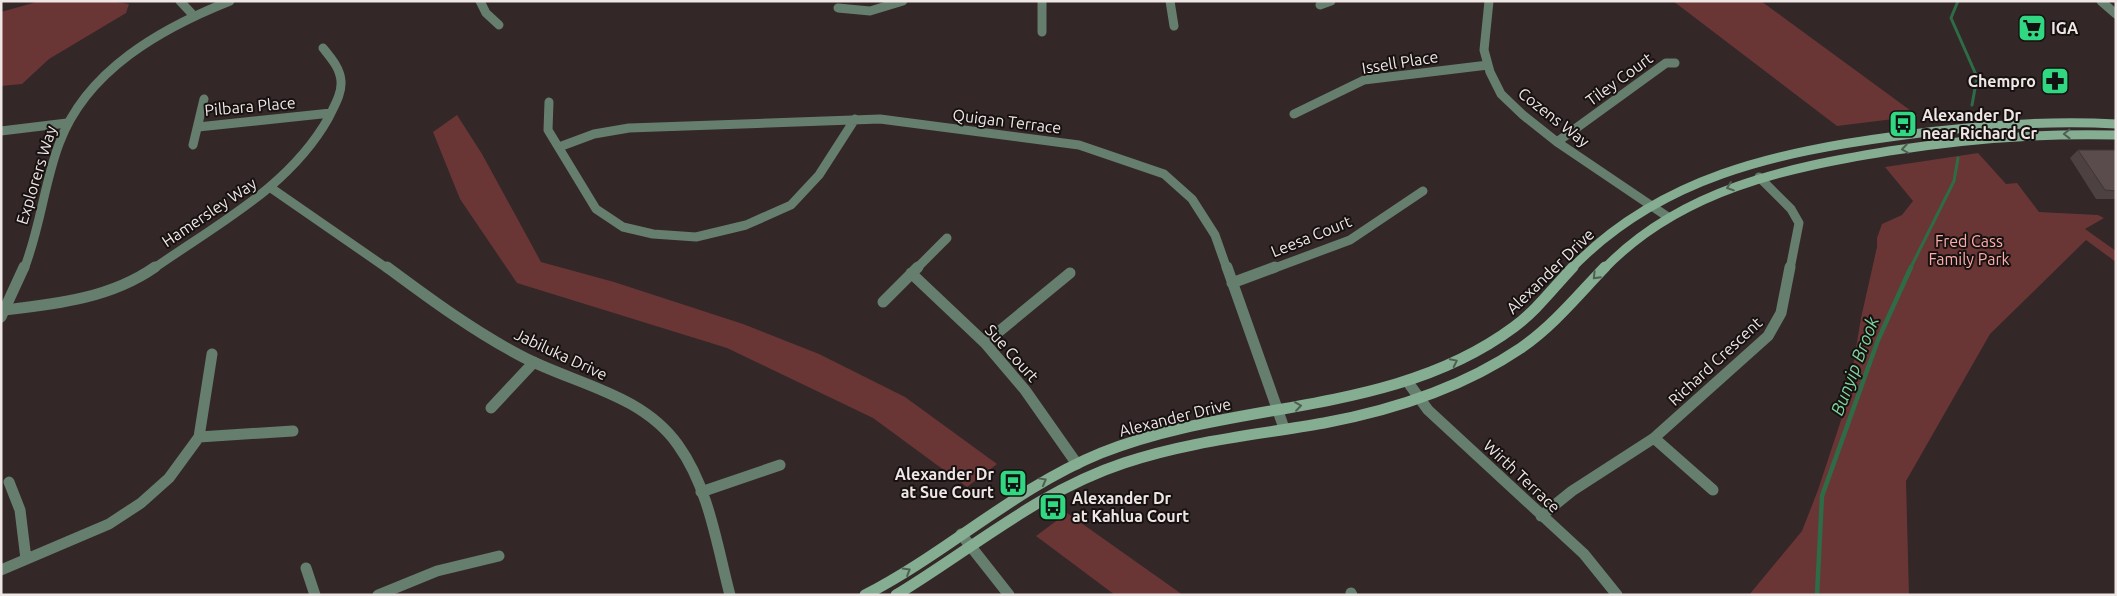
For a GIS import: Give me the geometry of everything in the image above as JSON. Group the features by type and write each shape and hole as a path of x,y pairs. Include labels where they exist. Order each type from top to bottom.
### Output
{"main road":[{"name":"Alexander Drive","path":"865,595 916,566 1014,498 1077,464 1118,447 1162,432 1198,423 1334,400 1407,381 1440,369 1464,357 1523,320 1554,290 1585,254 1624,224 1652,205 1700,180 1729,169 1784,154 1952,127 2016,122 2062,121 2116,124"},
{"name":"Alexander Drive","path":"896,595 1058,490 1103,471 1163,450 1188,444 1363,415 1419,398 1474,375 1522,347 1555,320 1586,285 1623,250 1668,217 1710,195 1759,177 1810,165 1971,139 2038,134 2116,135"}],"street":[{"path":"180,1 194,16"},
{"name":"Explorers Way","path":"3,314 24,266 59,143 67,123 96,85 122,61 150,40 194,16 230,1"},
{"path":"480,1 486,13 499,25"},
{"path":"838,8 870,11 903,1"},
{"path":"1042,1 1042,32"},
{"path":"1170,1 1174,26"},
{"path":"1320,5 1331,1"},
{"name":"Cozens Way","path":"1490,1 1484,50 1488,65 1501,94 1523,115 1557,142 1668,217"},
{"path":"2101,1 2116,14"},
{"name":"Hamersley Way","path":"3,314 90,297 130,282 211,230 271,188 307,152 331,113 341,86 341,78 334,63 323,48"},
{"name":"Tiley Court","path":"1557,142 1666,64 1675,63"},
{"name":"Issell Place","path":"1294,114 1364,80 1488,65"},
{"name":"Pilbara Place","path":"204,99 198,126 331,113"},
{"path":"549,102 548,130 596,209 623,226 654,234 696,237 746,225 790,205 819,175 855,119"},
{"name":"Quigan Terrace","path":"559,147 594,134 629,128 880,119 1079,145 1164,174 1192,199 1215,234 1276,410 1284,428"},
{"path":"1,131 67,123"},
{"path":"193,146 198,126"},
{"name":"Richard Crescent","path":"1541,516 1572,491 1654,438 1768,336 1776,325 1789,279 1799,224 1791,209 1759,177"},
{"name":"Jabiluka Drive","path":"271,188 482,333 534,362 577,379 633,405 652,418 678,445 690,464 701,492 730,595"},
{"name":"Leesa Court","path":"1232,283 1350,240 1423,191"},
{"path":"883,302 947,238"},
{"name":"Sue Court","path":"912,273 985,343 1025,390 1077,464"},
{"path":"985,343 1070,274"},
{"path":"1,570 109,524 141,503 175,471 198,437 212,354"},
{"path":"491,408 534,362"},
{"name":"Wirth Terrace","path":"1407,381 1428,410 1584,554 1617,595"},
{"path":"198,437 293,431"},
{"path":"1654,438 1713,490"},
{"path":"701,492 780,465"},
{"path":"9,482 20,505 24,526 26,559"},
{"path":"960,534 1009,595"},
{"path":"378,595 414,578 499,556"},
{"path":"306,568 315,595"}],"green space":[{"path":"40,1 111,1 129,4 126,13 49,59 22,84 1,86 1,12"},
{"path":"1673,1 1761,1 1918,116 1837,126"},
{"path":"457,115 482,154 541,262 614,282 743,324 819,354 905,397 997,464 967,487 873,418 727,348 517,283 460,199 433,132"},
{"name":"Fred Cass Family Park","path":"1978,153 2006,184 2017,183 2039,212 2098,215 2104,218 2085,229 2116,251 2116,262 2086,240 1990,334 1906,481 1909,595 1749,595 1802,531 1818,490 1847,402 1861,318 1877,247 1877,238 1882,224 1902,215 1913,201 1885,167"},
{"path":"1067,513 1183,595 1115,595 1036,536"}],"building":[{"path":"2078,150 2116,150 2116,191 2105,190"}],"waterway":[{"name":"Bunyip Brook","path":"1958,1 1951,18 1977,77 1972,105"},
{"name":"Bunyip Brook","path":"1911,267 1954,181 1958,158"},
{"name":"Bunyip Brook","path":"1817,595 1822,496 1878,340 1911,267"}],"place":[{"name":"IGA","path":"2032,28"},
{"name":"Chempro","path":"2055,81"},
{"name":"Alexander Dr near Richard Cr","path":"1903,124"},
{"name":"Alexander Dr at Sue Court","path":"1013,483"},
{"name":"Alexander Dr at Kahlua Court","path":"1053,507"}]}
